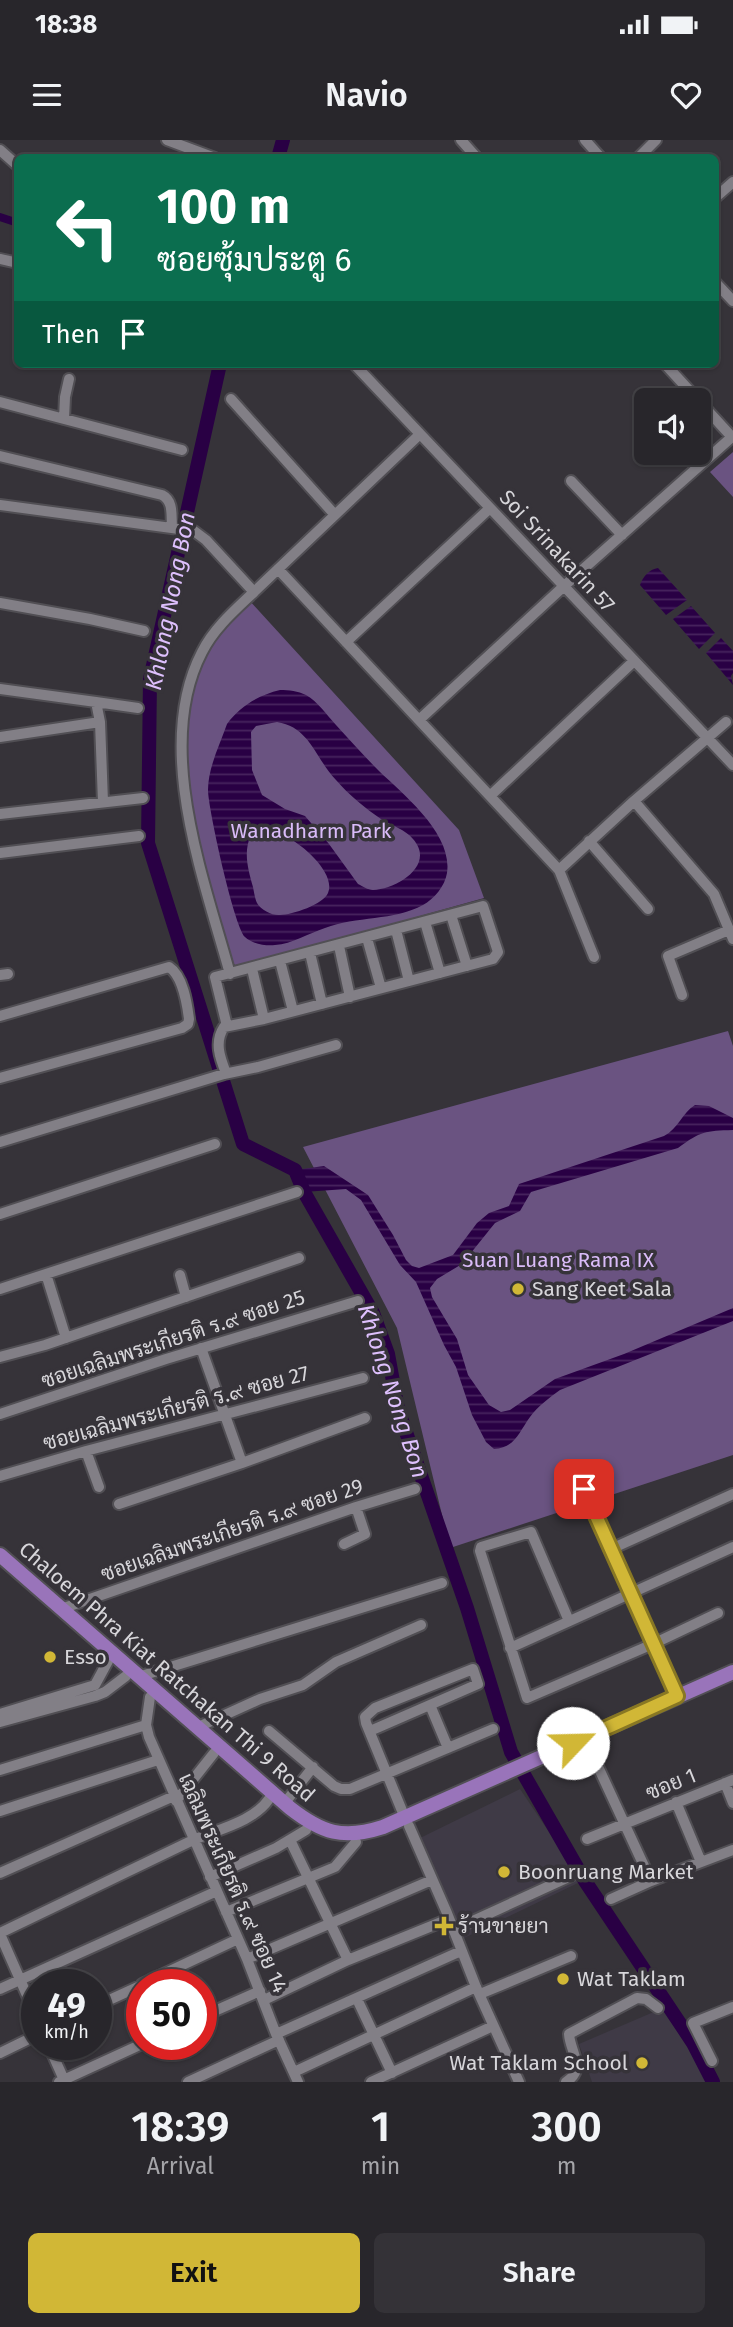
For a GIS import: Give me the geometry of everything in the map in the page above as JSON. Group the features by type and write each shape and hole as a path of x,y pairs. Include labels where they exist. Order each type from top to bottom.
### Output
{"main road":[{"name":"Chaloem Phra Kiat Ratchakan Thi 9 Road","path":"0,1555 132,1676 307,1822 324,1831 348,1834 407,1822"},
{"name":"Chaloem Phra Kiat Ratchakan Thi 9 Road","path":"0,1567 108,1661 132,1676 150,1697 306,1830 337,1841 356,1842 380,1838 407,1822 733,1672"},
{"name":"Chaloem Phra Kiat Ratchakan Thi 9 Road","path":"534,1765 588,1745 733,1681"}],"street":[{"path":"167,140 204,154"},
{"path":"461,140 473,154"},
{"path":"585,140 597,154"},
{"path":"642,154 656,140"},
{"path":"0,150 14,162"},
{"path":"719,194 733,182"},
{"path":"719,286 733,300"},
{"name":"Soi Srinakarin 57","path":"358,368 733,765"},
{"path":"419,720 563,587 733,437 670,368"},
{"path":"64,419 68,379"},
{"path":"231,399 335,515"},
{"path":"0,402 182,450"},
{"path":"230,974 187,814 182,761 182,718 190,682 202,651 225,618 419,435"},
{"path":"0,456 162,495 171,503 172,527"},
{"path":"571,481 622,535"},
{"path":"0,505 194,531 206,540 254,592"},
{"path":"346,642 490,508"},
{"path":"278,569 559,870 594,957"},
{"path":"0,603 90,618 144,631"},
{"path":"491,795 634,661"},
{"path":"0,689 138,708"},
{"path":"96,702 100,722 103,803"},
{"path":"0,737 100,722"},
{"path":"559,870 726,722"},
{"path":"0,814 144,798"},
{"path":"634,801 714,894 731,934 668,956 682,995"},
{"path":"0,853 139,836"},
{"path":"589,841 648,909"},
{"path":"221,1074 218,1048 220,1032 227,1026 293,1012 493,959 498,952 483,906 215,977 227,1026"},
{"path":"451,915 467,966"},
{"path":"425,922 440,973"},
{"path":"396,930 409,981"},
{"path":"367,938 381,988"},
{"path":"339,946 350,997"},
{"path":"310,953 322,1004"},
{"path":"280,961 293,1012"},
{"path":"0,1016 169,967 180,980 189,1018 188,1024 182,1028 0,1078"},
{"path":"252,969 264,1019"},
{"path":"0,1142 221,1074 258,1067 336,1045"},
{"path":"0,1214 215,1144"},
{"path":"0,1289 297,1192"},
{"path":"0,1356 66,1338 299,1258"},
{"path":"46,1274 66,1338"},
{"path":"180,1275 186,1297"},
{"name":"ซอยเฉลิมพระเกียรติ ร.๙ ซอย 25","path":"0,1414 201,1348 358,1301"},
{"path":"201,1348 242,1463"},
{"name":"ซอยเฉลิมพระเกียรติ ร.๙ ซอย 27","path":"0,1476 363,1378"},
{"path":"119,1504 365,1418"},
{"path":"86,1451 99,1487"},
{"name":"ซอยเฉลิมพระเกียรติ ร.๙ ซอย 29","path":"61,1609 415,1489"},
{"path":"584,1489 677,1696"},
{"path":"611,1549 733,1494"},
{"path":"344,1544 365,1534 356,1507"},
{"path":"569,1621 531,1532 483,1545 480,1551 527,1698 718,1613"},
{"path":"510,1648 733,1547"},
{"path":"0,1722 132,1676 442,1583"},
{"path":"197,1728 260,1699 303,1685 336,1662 421,1625"},
{"path":"98,1690 108,1661"},
{"path":"370,1731 478,1684 473,1669 375,1708 365,1717 370,1731 386,1773 461,1951 519,2082"},
{"name":"เฉลิมพระเกียรติ ร.๙ ซอย 14","path":"150,1697 146,1725 158,1760 218,1891 295,2079"},
{"path":"430,1705 448,1748"},
{"path":"0,1714 29,1711"},
{"path":"0,1770 146,1725"},
{"path":"269,1731 341,1789 350,1789 493,1729"},
{"path":"588,1745 651,1881"},
{"path":"0,1873 175,1799 214,1753"},
{"path":"0,1811 158,1760"},
{"path":"284,1804 313,1767"},
{"path":"729,1781 733,1803"},
{"name":"ซอย 1","path":"587,1839 729,1781"},
{"path":"20,1979 0,1934 251,1815 263,1808 269,1799"},
{"path":"676,1802 701,1861"},
{"path":"211,1877 306,1830"},
{"path":"290,1840 348,1960"},
{"path":"226,1912 335,1867 356,1842"},
{"path":"611,1899 733,1850"},
{"path":"217,2011 571,1876"},
{"path":"247,1959 432,1880"},
{"path":"0,1989 218,1891"},
{"path":"175,1969 238,1939"},
{"path":"188,2082 213,2077 277,2037 461,1951"},
{"path":"295,2079 374,2037 478,1991 571,1956"},
{"path":"566,2082 575,2076 577,2065 569,2034 637,1998 646,1999 658,2008"},
{"path":"357,1999 392,2073"},
{"path":"712,2061 692,2023 733,2007"},
{"path":"371,2082 493,2026"},
{"path":"0,2053 21,2043"},
{"path":"54,2060 62,2081 126,2051"}],"shaded area":[{"path":"658,568 687,600 666,615 640,585 647,574"},
{"path":"691,606 715,633 699,649 673,619"},
{"path":"721,638 733,651 733,685 706,653"},
{"path":"272,692 297,692 314,701 425,816 435,830 447,858 446,878 435,896 400,914 337,924 281,944 259,944 245,937 222,866 208,790 210,773 227,724 244,707","holes":["277,722 288,725 305,737 341,786 357,801 413,839 419,849 420,858 411,874 383,889 371,890 363,887 305,816 285,809 262,795 252,770 251,732 256,726","264,831 290,839 323,869 329,886 328,893 321,901 285,915 271,913 259,906 248,867 247,848 251,835"]},
{"path":"695,1105 709,1106 733,1118 733,1130 704,1133 678,1148 531,1192 520,1211 495,1223 462,1264 437,1279 430,1288 432,1297 457,1339 468,1375 489,1405 501,1412 510,1410 555,1379 624,1354 733,1308 733,1321 560,1390 537,1409 512,1442 501,1448 494,1449 486,1442 472,1415 456,1367 416,1282 400,1265 361,1200 346,1189 304,1192 295,1170 324,1166 368,1195 406,1260 419,1268 453,1255 477,1223 489,1213 509,1206 519,1184 664,1136"},
{"name":"Boonruang Market","path":"520,1789 582,1881 462,1939 418,1839"},
{"name":"Wat Taklam School","path":"663,2008 709,2082 592,2082 579,2044"}],"green space":[{"path":"733,452 733,497 710,472"},
{"name":"Wanadharm Park","path":"249,600 459,830 484,898 235,968 201,852 192,811 186,771 186,730 191,691 204,654 218,631"},
{"name":"Suan Luang Rama IX","path":"728,1031 733,1046 733,1455 450,1548 397,1328 303,1147"}],"waterway":[{"name":"Khlong Nong Bon","path":"279,154 283,140"},
{"path":"0,217 14,222"},
{"name":"Khlong Nong Bon","path":"219,368 150,679 148,843 243,1144 295,1170 304,1192 373,1313 388,1354 398,1409 467,1608 511,1752 585,1881 693,2043 713,2082"}],"place":[{"name":"Sang Keet Sala","path":"518,1289"},
{"name":"Esso","path":"50,1657"},
{"name":"Boonruang Market","path":"504,1872"},
{"name":"ร้านขายยา","path":"444,1926"},
{"name":"Wat Taklam","path":"563,1979"},
{"name":"Wat Taklam School","path":"642,2063"}],"route":[{"path":"573,1743 677,1696 584,1489"}]}
